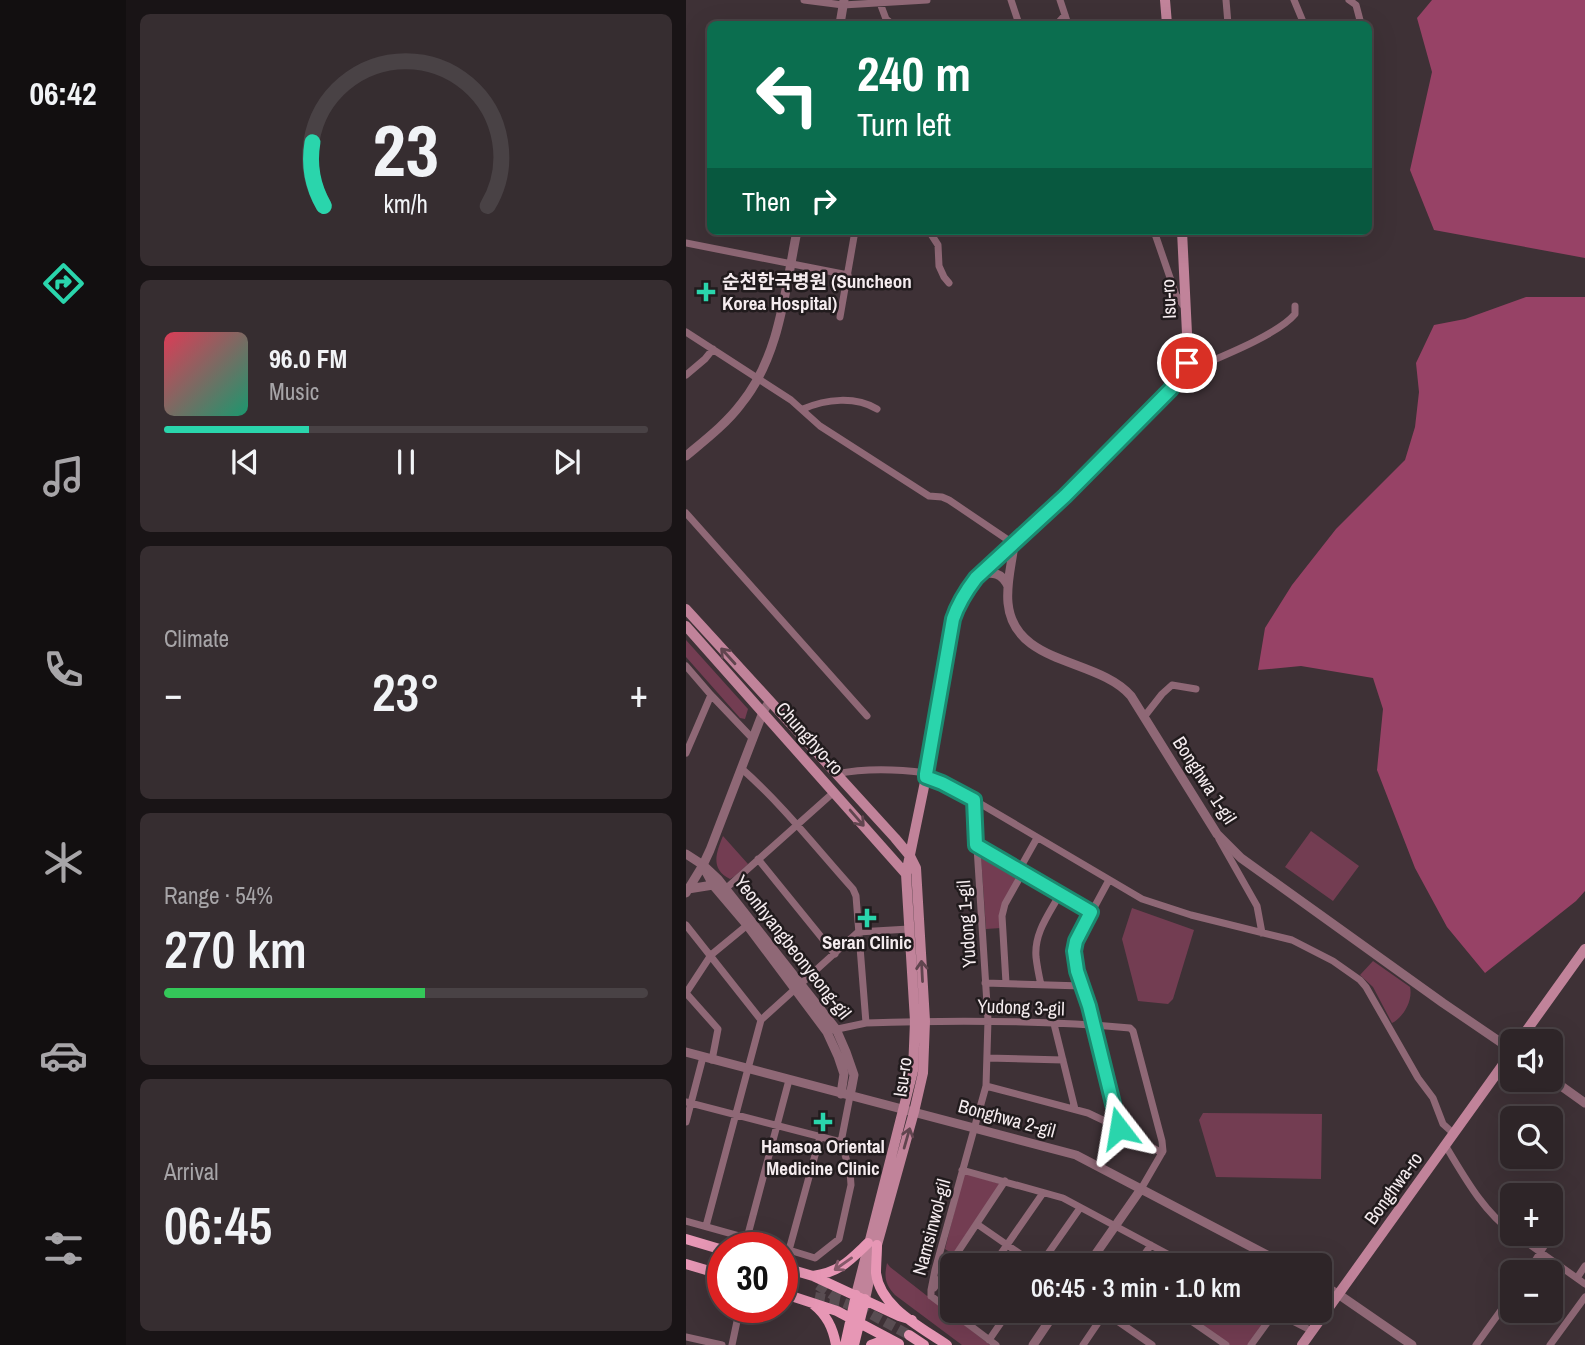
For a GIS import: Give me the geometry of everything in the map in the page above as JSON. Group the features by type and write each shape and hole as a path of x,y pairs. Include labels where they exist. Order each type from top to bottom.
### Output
{"main road":[{"path":"1165,0 1167,21"},
{"name":"Isu-ro","path":"920,1021 909,929 906,874 953,619 963,597 979,575 1065,496 1170,390 1183,373 1188,354 1182,235"},
{"name":"Chunghyo-ro","path":"686,609 834,792 906,874"},
{"name":"Chunghyo-ro","path":"686,626 835,774 910,856"},
{"path":"895,838 904,841 914,835"},
{"name":"Isu-ro","path":"860,1297 909,1111 920,1021 916,868 910,856"},
{"path":"1528,1029 1585,949"},
{"name":"Bonghwa-ro","path":"1302,1345 1500,1068"},
{"path":"686,1239 707,1245"},
{"path":"813,1301 818,1280 824,1274 839,1269 873,1244"},
{"path":"873,1244 876,1274 884,1297 892,1306 947,1345"},
{"path":"686,1246 707,1252"},
{"path":"686,1257 707,1264"},
{"path":"686,1264 707,1270"},
{"path":"798,1273 912,1320"},
{"path":"798,1277 818,1280"},
{"path":"798,1294 855,1320 900,1345"},
{"path":"798,1297 813,1301 829,1322 836,1345"},
{"path":"845,1345 860,1297"},
{"path":"887,1337 899,1316"},
{"path":"854,1345 855,1320"},
{"path":"909,1335 924,1345"},
{"path":"871,1345 887,1341 900,1345"}],"street":[{"path":"804,0 880,3 927,0"},
{"path":"1010,0 1018,21"},
{"path":"1060,0 1067,21"},
{"path":"1226,0 1228,21"},
{"path":"1294,0 1303,21"},
{"path":"1349,0 1356,5 1360,21"},
{"path":"841,21 844,2"},
{"path":"880,3 888,21"},
{"path":"1060,21 1065,15"},
{"path":"686,456 729,418 759,379 777,330 796,235"},
{"path":"839,317 854,235"},
{"path":"932,235 938,245 939,266 948,283"},
{"path":"1155,235 1176,295 1186,309"},
{"path":"686,243 848,275"},
{"path":"1183,373 1233,351 1283,324 1294,314 1295,306"},
{"path":"686,332 791,400 820,426 929,496 948,500 1014,544"},
{"path":"686,375 713,349"},
{"path":"803,409 825,401 847,400 877,409"},
{"path":"686,513 867,716"},
{"name":"Bonghwa 1-gil","path":"1014,544 1008,604 1016,627 1031,644 1046,654 1108,676 1123,686 1217,834 1241,858 1500,1043"},
{"path":"979,575 998,574 1005,579 1008,586"},
{"path":"686,666 753,739"},
{"path":"1144,717 1161,694 1172,685 1196,689"},
{"path":"686,753 711,695"},
{"path":"687,891 710,850 766,707"},
{"path":"686,729 693,735"},
{"path":"742,769 797,825 853,889 856,896 866,1023"},
{"name":"Chunghyo-ro","path":"835,774 849,771 906,771 926,775 974,800 1142,900 1292,940 1308,947 1348,971 1366,986 1418,1078 1433,1098 1443,1124 1453,1133"},
{"path":"723,890 834,792"},
{"name":"Yudong 1-gil","path":"974,800 988,1020 986,1086 974,1128"},
{"path":"1217,834 1257,906 1262,933"},
{"path":"1006,984 1002,916 1005,904 1037,838"},
{"path":"976,845 1091,912"},
{"path":"687,891 716,882 710,850"},
{"name":"Yeonhyangbeonyeong-gil","path":"686,854 703,865 799,987 846,1052 854,1075 846,1095"},
{"path":"758,859 835,954"},
{"path":"1109,880 1076,941 1074,951 1119,1128"},
{"path":"1041,985 1036,943 1039,932 1060,894"},
{"path":"686,1122 689,1102 718,1029 686,993 710,955 749,923"},
{"path":"686,925 761,1020"},
{"path":"706,1226 761,1020 858,932 909,929"},
{"path":"985,983 1082,986"},
{"name":"Yudong 3-gil","path":"831,1030 866,1023 988,1020 1130,1028 1163,1141 1162,1153"},
{"path":"1054,1024 1075,1109"},
{"name":"Bonghwa 2-gil","path":"686,1052 1076,1155 1263,1253"},
{"path":"987,1058 1063,1060"},
{"path":"749,1232 789,1080"},
{"path":"986,1086 1088,1113 1162,1153 1141,1189 1096,1253"},
{"path":"1563,1087 1585,1103"},
{"path":"798,1253 815,1258 839,1239 851,1185 850,1171 841,1142 846,1095"},
{"path":"689,1102 841,1142"},
{"name":"Namsinwol-gil","path":"940,1302 931,1296 931,1290 974,1128"},
{"path":"794,1232 820,1137"},
{"path":"1445,1145 1479,1198 1500,1223"},
{"path":"962,1170 1063,1198 1166,1253"},
{"path":"931,1296 935,1285 1005,1181"},
{"path":"1001,1253 1043,1192"},
{"path":"1047,1253 1080,1208"},
{"path":"686,1221 726,1232"},
{"path":"976,1224 1019,1253"},
{"path":"1145,1253 1151,1245"},
{"path":"1531,1246 1585,1284"},
{"path":"1536,1260 1545,1246"},
{"path":"1577,1278 1585,1266"},
{"path":"1332,1291 1412,1345"},
{"path":"1550,1345 1585,1297"},
{"path":"1476,1345 1500,1312"},
{"path":"732,1345 737,1323"},
{"name":"Namsinwol-gil","path":"969,1323 996,1345"},
{"path":"989,1340 1001,1323"},
{"path":"1033,1345 1048,1323"},
{"path":"1083,1345 1097,1323"},
{"path":"1122,1323 1152,1345"},
{"path":"1194,1323 1226,1345"},
{"path":"1251,1345 1266,1323"},
{"path":"1297,1323 1312,1331"},
{"path":"686,1339 722,1345"}],"shaded area":[{"path":"1432,0 1585,0 1585,258 1434,230 1410,170 1432,72 1417,18"},
{"path":"1526,297 1585,297 1585,891 1485,973 1447,927 1415,868 1377,770 1383,709 1373,678 1301,666 1258,670 1265,628 1292,585 1336,529 1405,460 1415,427 1419,392 1416,363 1434,325 1465,319"},
{"path":"686,640 748,709 745,719 740,718 686,657"},
{"path":"1311,831 1359,866 1333,901 1285,867"},
{"path":"723,836 748,864 730,879 719,870 716,860"},
{"path":"985,852 1019,871 1003,906 1001,928 986,929 981,856"},
{"path":"1132,908 1194,930 1173,999 1168,1004 1138,1001 1122,939"},
{"path":"1373,961 1410,987 1407,1008 1392,1023 1373,987 1360,975"},
{"path":"1203,1113 1322,1114 1321,1179 1216,1177 1199,1120"},
{"path":"964,1173 1000,1184 954,1253 945,1249"},
{"path":"887,1263 940,1306 940,1323 962,1323 990,1345 962,1345 895,1295 886,1280"},
{"path":"1204,1323 1264,1323 1248,1345 1230,1345 1202,1326"}],"tunnel":[{"path":"818,1285 840,1300"},
{"path":"815,1297 842,1302 867,1312 909,1335"}],"place":[{"name":"순천한국병원 (Suncheon Korea Hospital)","path":"706,292"},
{"name":"Seran Clinic","path":"867,918"},
{"name":"Hamsoa Oriental Medicine Clinic","path":"823,1122"}],"route":[{"path":"1119,1128 1074,951 1076,941 1091,912 976,845 974,800 926,777 926,774 953,619 970,586 1065,496 1170,390 1187,363"}]}
